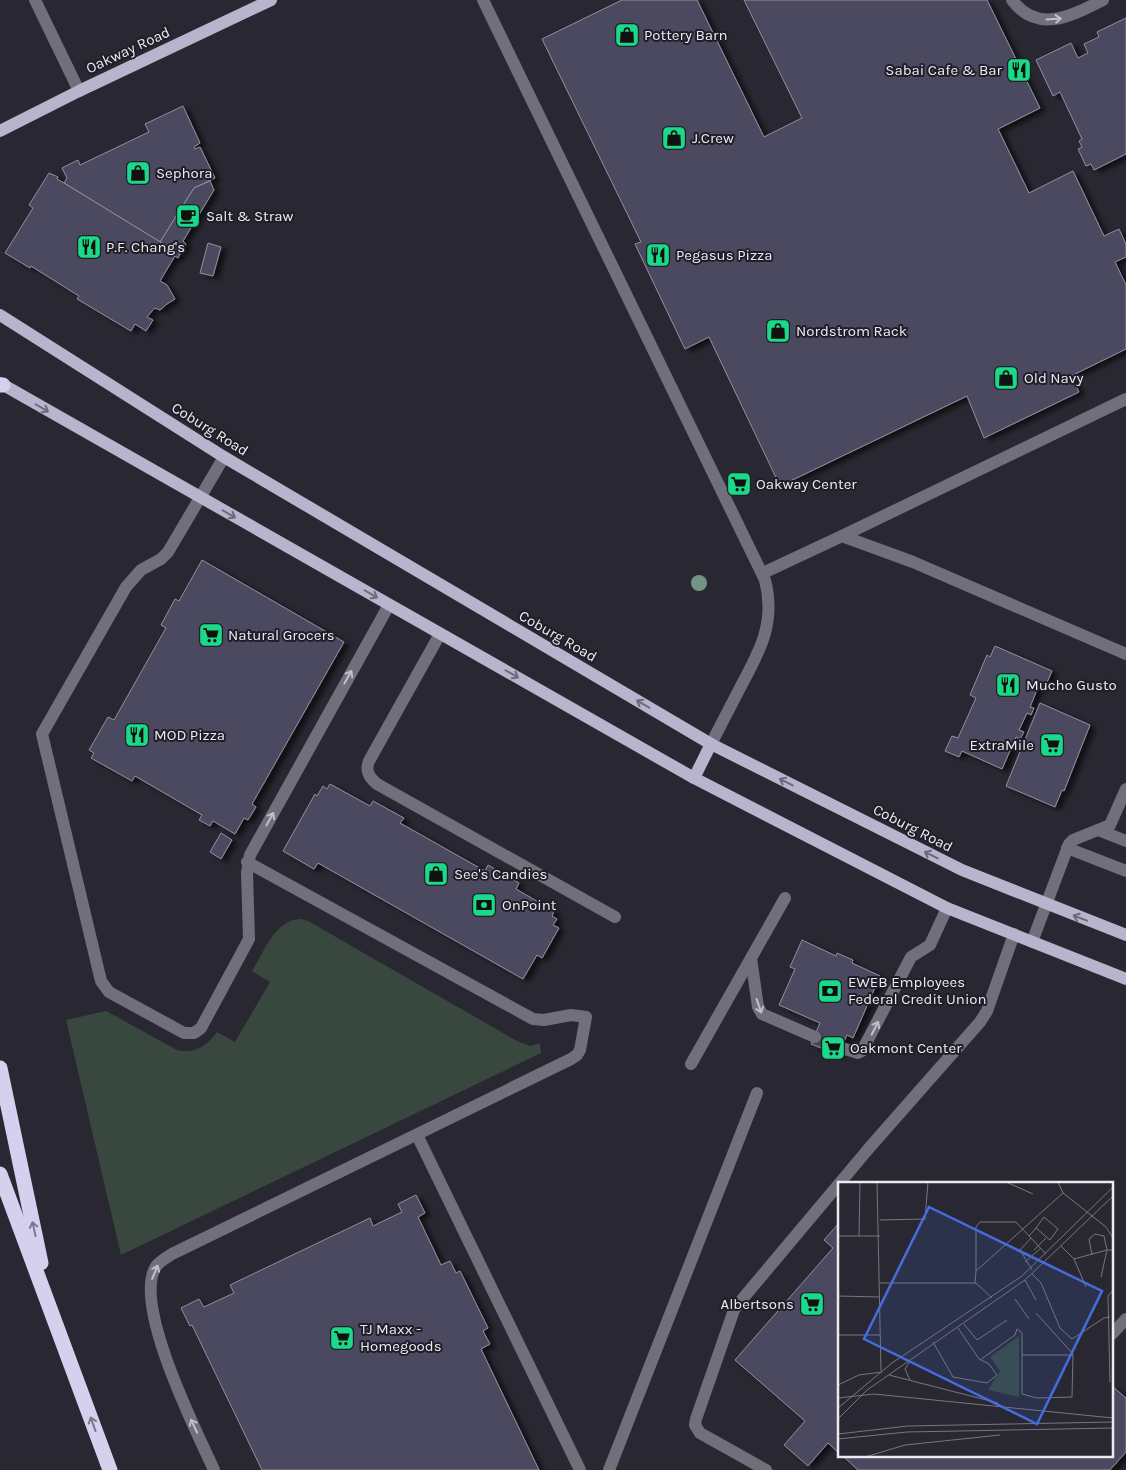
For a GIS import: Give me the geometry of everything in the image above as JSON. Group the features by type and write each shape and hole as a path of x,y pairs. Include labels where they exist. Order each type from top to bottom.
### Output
{"highway":[{"path":"0,1068 52,1311"},
{"path":"0,1174 110,1470"}],"main road":[{"name":"Oakway Road","path":"0,131 79,91 271,0"},
{"name":"Coburg Road","path":"0,315 224,457 711,744 962,870 1046,905 1126,935"},
{"path":"1,385 694,778 947,908 1126,979"},
{"path":"694,778 711,744"}],"lane":[{"path":"35,0 79,91"},
{"path":"483,0 762,573 768,592 769,604 764,639 711,744"},
{"path":"1012,0 1028,14 1038,19 1051,20 1073,15 1103,0"},
{"path":"762,573 1126,399"},
{"path":"224,457 168,552 161,559 141,570 126,587 42,734 101,981 106,989 184,1034 198,1031 249,939 248,862 254,846 389,605"},
{"path":"842,536 913,562 1126,654"},
{"path":"440,634 367,766 370,776 385,789 616,917"},
{"path":"1032,942 1067,848 1073,840 1110,825 1123,804 1126,789"},
{"path":"1098,830 1126,841"},
{"path":"1067,848 1126,871"},
{"path":"214,1470 175,1382 161,1342 152,1302 152,1277 155,1267 163,1259 184,1248 577,1055 580,1050 586,1017 571,1015 544,1020 533,1019 248,862"},
{"path":"691,1064 785,898"},
{"path":"842,1048 858,1053 862,1052 911,957 930,945 947,908"},
{"path":"841,1182 980,1022 986,1011 1014,934"},
{"path":"751,958 760,1011 766,1017 815,1037"},
{"path":"609,1470 756,1093"},
{"path":"417,1135 580,1470"},
{"path":"766,1470 700,1433 695,1425 696,1419 734,1310 838,1186"},
{"path":"1114,1332 1126,1319"}],"green space":[{"path":"300,919 308,921 517,1041 530,1046 540,1043 541,1053 121,1255 66,1020 106,1011 177,1050 183,1051 200,1048 217,1032 235,1042 270,982 252,971 277,931 291,921"}],"building":[{"path":"622,0 697,0 764,137 802,118 744,0 987,0 1040,108 998,129 1029,193 1073,171 1104,236 1119,229 1126,244 1126,257 1115,262 1126,285 1126,349 1071,376 1079,392 984,438 967,396 780,486 709,337 685,349 635,244 641,242 542,39"},
{"path":"1126,18 1126,154 1094,170 1091,164 1086,166 1078,149 1082,147 1079,141 1082,139 1060,92 1053,96 1036,60 1071,43 1078,58 1088,53 1084,44 1099,37 1097,32"},
{"name":"Sephora","path":"183,106 200,143 194,147 195,149 200,147 215,178 194,188 160,242 64,183 67,178 62,168 78,160 80,165 149,132 145,124"},
{"name":"P.F. Chang's","path":"49,173 180,254 178,258 175,256 160,281 167,285 175,299 160,310 155,308 152,311 147,317 153,320 146,331 135,324 131,331 77,299 79,296 31,266 30,268 5,253 33,208 29,205"},
{"name":"Salt & Straw","path":"210,181 214,190 183,241 186,244 180,254 160,242 194,188"},
{"path":"208,243 221,247 213,276 200,273"},
{"path":"202,560 344,642 252,804 256,807 248,820 244,818 235,834 213,821 210,826 199,820 202,815 135,776 132,781 91,758 94,753 89,750 108,717 114,720 166,628 161,625 175,599 179,601"},
{"path":"995,646 1052,671 1045,687 1039,685 1030,707 1034,708 1031,715 1027,713 1019,730 1024,732 1020,739 1016,737 1002,769 962,751 959,757 945,751 952,736 958,738 976,698 970,695 987,655 990,657"},
{"name":"ExtraMile","path":"1040,703 1090,725 1064,791 1062,790 1055,807 1006,786"},
{"path":"330,784 370,806 373,801 404,818 400,823 485,871 488,865 519,883 516,889 554,911 552,916 557,919 553,925 559,928 542,958 537,955 523,979 318,863 314,869 283,851 315,794 317,796 323,786 327,789"},
{"path":"221,833 232,840 221,859 210,852"},
{"name":"EWEB Employees Federal Credit Union","path":"802,940 836,956 837,953 853,960 852,963 880,976 853,1038 847,1035 838,1055 811,1044 820,1023 779,1005 795,969 790,967"},
{"name":"TJ Maxx - Homegoods","path":"416,1195 425,1213 418,1217 441,1265 450,1261 456,1273 460,1271 488,1328 483,1331 490,1344 481,1349 539,1470 262,1470 192,1325 190,1326 181,1308 199,1299 204,1307 234,1293 230,1285 370,1218 373,1226 402,1212 398,1204"},
{"name":"Albertsons","path":"838,1224 838,1452 828,1443 808,1466 784,1445 805,1421 735,1360 833,1248 824,1240"},
{"path":"1114,1388 1126,1398 1126,1452 1110,1470 858,1470 845,1458 1114,1458"}],"tunnel":[{"path":"815,1037 842,1048"}],"place":[{"name":"Pottery Barn","path":"627,35"},
{"name":"Sabai Cafe & Bar","path":"1019,70"},
{"name":"J.Crew","path":"674,138"},
{"name":"Sephora","path":"138,173"},
{"name":"Salt & Straw","path":"188,216"},
{"name":"P.F. Chang's","path":"89,247"},
{"name":"Pegasus Pizza","path":"658,255"},
{"name":"Nordstrom Rack","path":"778,331"},
{"name":"Old Navy","path":"1006,378"},
{"name":"Oakway Center","path":"739,484"},
{"name":"Natural Grocers","path":"211,635"},
{"name":"Mucho Gusto","path":"1008,685"},
{"name":"MOD Pizza","path":"137,735"},
{"name":"ExtraMile","path":"1052,745"},
{"name":"See's Candies","path":"436,874"},
{"name":"OnPoint","path":"484,905"},
{"name":"EWEB Employees Federal Credit Union","path":"830,991"},
{"name":"Oakmont Center","path":"833,1048"},
{"name":"Albertsons","path":"812,1304"},
{"name":"TJ Maxx - Homegoods","path":"342,1338"}]}
